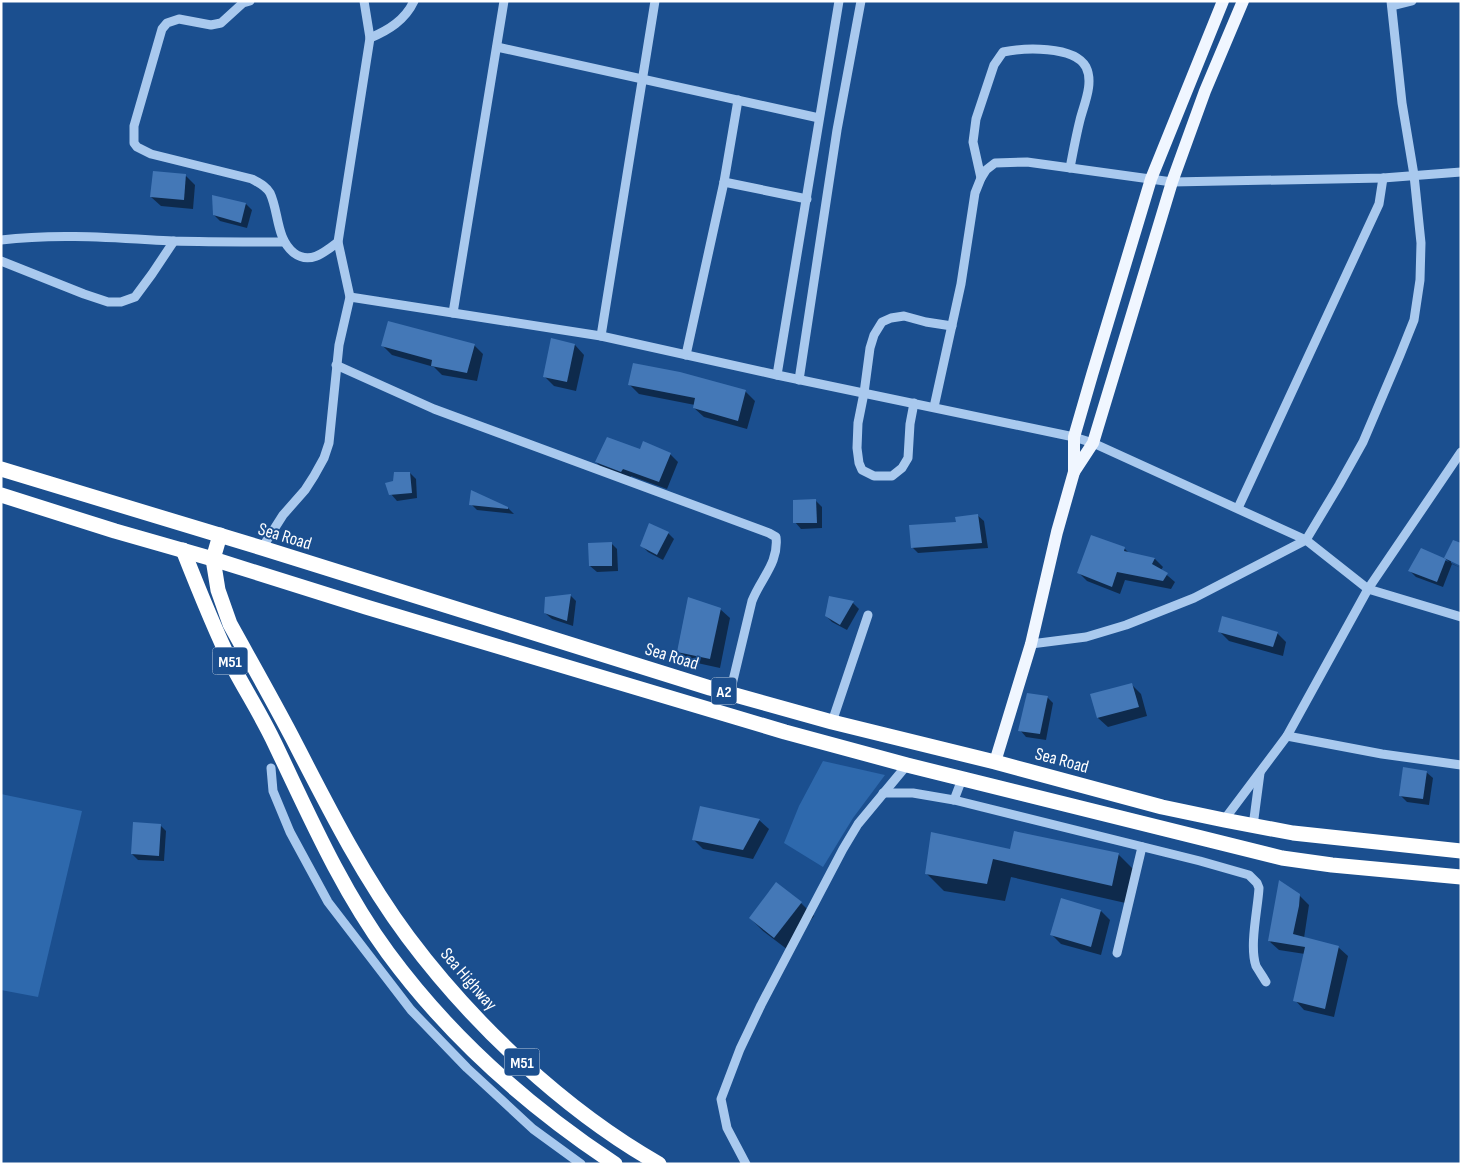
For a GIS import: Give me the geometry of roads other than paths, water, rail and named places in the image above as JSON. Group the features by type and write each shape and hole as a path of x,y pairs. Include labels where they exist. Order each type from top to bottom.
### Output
{"highway":[{"name":"Sea Road","path":"1,469 730,693 832,722 995,762 1162,807 1253,826 1293,833 1461,851"},
{"name":"A2","path":"1,495 673,699 907,765 1282,858 1332,865 1461,877"},
{"path":"115,531 122,506"},
{"path":"213,559 220,535"},
{"name":"M51","path":"182,550 231,663 267,728 278,768 354,901 388,953 432,1006 479,1055 530,1101 584,1143 615,1164"},
{"name":"Sea Highway","path":"213,559 218,590 230,624 360,864 407,936 449,988 495,1037 537,1076 597,1123 659,1164"}],"main road":[{"path":"995,762 1031,644 1057,532 1074,472 1074,437 1151,179 1224,1"},
{"path":"1074,472 1093,443 1172,182 1205,92 1243,1"}],"street":[{"path":"250,1 243,4 221,23 212,25 179,19 167,23 162,29 156,47 134,126 133,139 137,147 151,154 252,179 264,186 269,193 284,242 291,251 300,257 317,256 338,242"},
{"path":"262,548 282,515 304,490 324,458 328,443 336,365 342,328 350,297 338,242 370,38 364,1 359,1"},
{"path":"370,38 385,32 398,23 414,1"},
{"path":"453,313 504,1"},
{"path":"602,336 655,1"},
{"path":"777,375 839,1"},
{"path":"799,380 837,130 861,1"},
{"path":"1031,644 1086,637 1126,625 1194,598 1306,540 1363,442 1414,320 1420,280 1421,243 1414,175 1402,103 1391,4 1412,1"},
{"path":"497,47 819,118"},
{"path":"981,178 974,142 976,119 994,65 1003,52 1020,49 1048,49 1069,55 1082,62 1087,68 1088,92 1070,168"},
{"path":"686,355 724,182 738,100"},
{"path":"934,407 963,275 975,193 986,170 995,163 1027,162 1172,182 1383,178 1461,172"},
{"path":"1238,508 1379,204 1383,178"},
{"path":"724,182 807,199"},
{"path":"1,240 25,237 116,237 174,241 284,242"},
{"path":"1,261 84,294 108,302 121,302 135,297 174,241"},
{"path":"350,297 602,336 799,380 1074,437 1093,443 1306,540 1368,589 1461,617"},
{"path":"914,403 910,424 908,458 902,468 892,476 874,476 862,470 858,448 858,423 870,348 874,335 882,322 904,316 952,326"},
{"path":"336,365 434,409 770,532 776,537 775,558 758,586 752,601 730,693"},
{"path":"1224,820 1287,736 1368,589 1461,452"},
{"path":"832,722 868,615"},
{"path":"1287,736 1382,754 1461,766"},
{"path":"746,1164 728,1128 721,1098 740,1049 761,1004 843,849 858,824 907,765"},
{"path":"278,768 273,791 276,800 290,832 328,902 411,1010 467,1068 526,1122 581,1164"},
{"path":"1253,826 1260,773"},
{"path":"954,800 962,779"},
{"path":"883,793 913,793 954,800 1249,875 1254,879 1259,888 1254,930 1256,965 1266,982"},
{"path":"1117,953 1142,847"}]}
